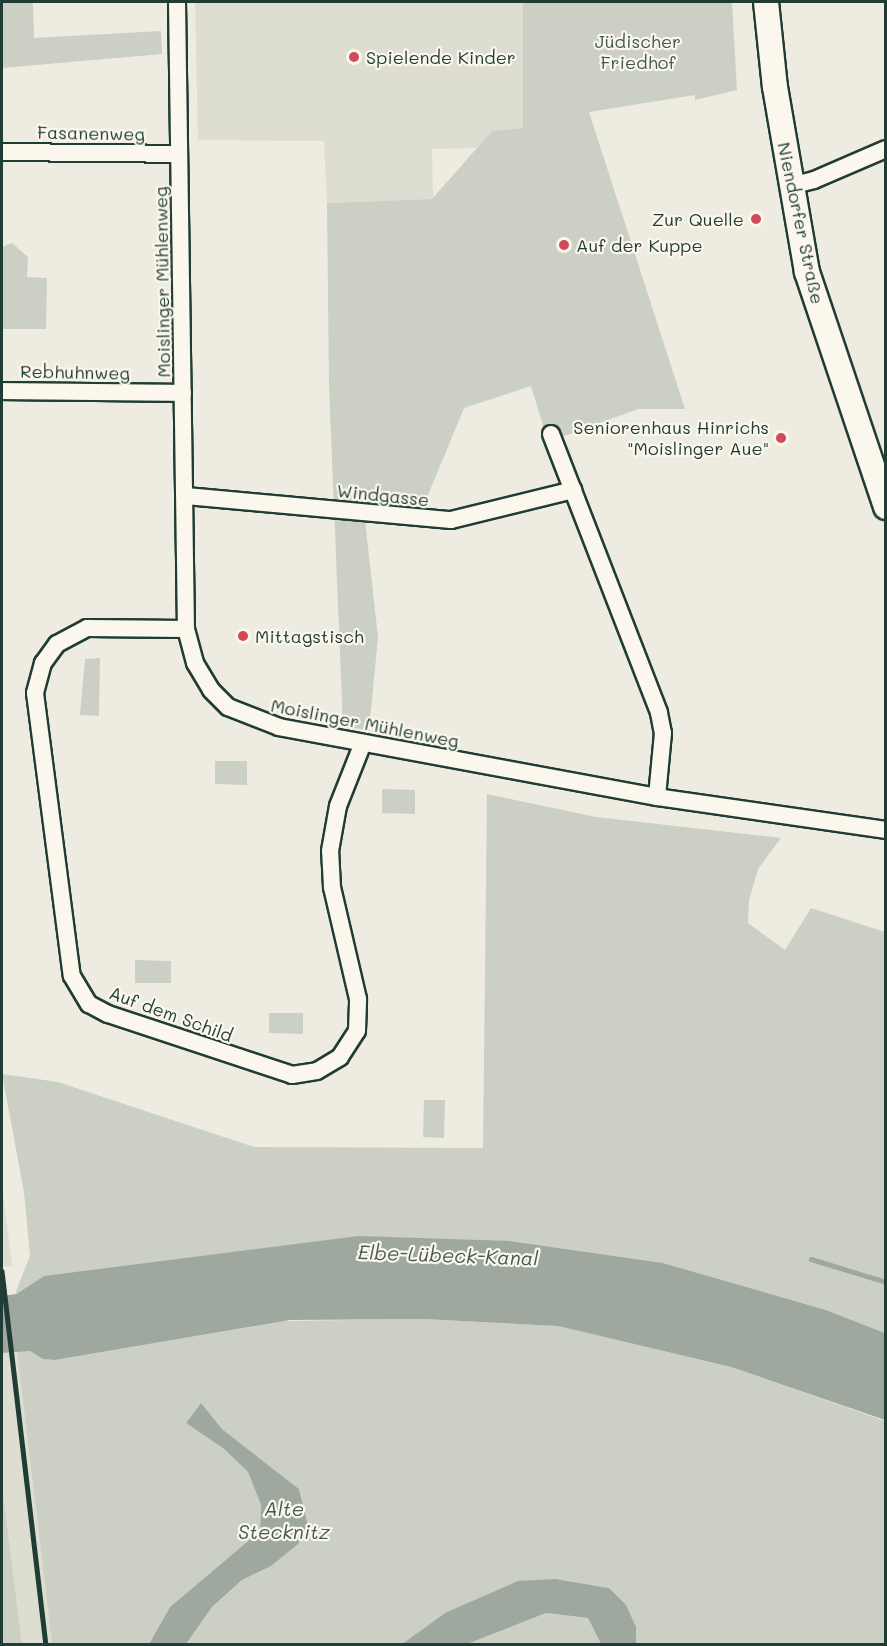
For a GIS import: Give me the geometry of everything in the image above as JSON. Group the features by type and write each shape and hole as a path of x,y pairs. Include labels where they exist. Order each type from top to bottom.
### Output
{"main road":[{"name":"Niendorfer Straße","path":"766,2 790,186 813,291 885,507"}],"street":[{"name":"Moislinger Mühlenweg","path":"177,2 186,496 186,629 195,663 211,690 228,707 274,726 657,798 885,830"},
{"path":"790,186 814,180 885,149"},
{"name":"Fasanenweg","path":"2,152 179,154"},
{"name":"Rebhuhnweg","path":"2,391 183,393"},
{"path":"551,434 659,713 663,733 657,798"},
{"name":"Windgasse","path":"186,496 451,520 573,490"},
{"name":"Auf dem Schild","path":"186,629 87,628 57,644 43,663 35,693 72,976 89,1004 108,1014 292,1075 317,1071 340,1057 357,1031 358,999 332,887 330,851 338,806 363,743"}],"shaded area":[{"path":"195,2 523,2 523,128 492,131 477,148 432,149 433,199 327,203 324,141 198,140"},
{"path":"2,1185 12,1266 2,1267"},
{"path":"17,1351 52,1644 22,1644 2,1485 2,1353"}],"green space":[{"path":"2,2 33,2 34,38 161,31 162,54 2,68"},
{"name":"Jüdischer Friedhof","path":"523,2 732,2 737,90 695,100 695,95 589,112 685,409 638,409 548,442 531,386 464,408 421,512 365,520 378,637 369,731 343,725 329,387 327,203 432,199 492,131 523,128"},
{"path":"12,243 28,257 27,277 47,278 46,329 2,329 2,247"},
{"path":"100,658 99,716 80,715 85,659"},
{"path":"215,761 247,761 247,785 215,784"},
{"path":"382,789 415,790 415,814 382,813"},
{"path":"487,794 596,817 781,838 758,869 749,900 748,923 785,950 811,908 885,932 885,1333 826,1310 663,1263 510,1241 44,1276 15,1294 30,1256 24,1192 2,1074 58,1082 254,1147 483,1148"},
{"path":"135,960 171,961 171,983 135,983"},
{"path":"269,1013 303,1013 303,1034 269,1033"},
{"path":"424,1100 445,1100 444,1138 423,1137"},
{"path":"423,1319 558,1326 731,1367 885,1421 885,1644 636,1644 636,1627 609,1588 556,1579 445,1613 402,1644 186,1644 212,1607 242,1580 271,1566 308,1525 299,1489 222,1429 201,1403 186,1423 224,1449 248,1472 261,1505 260,1532 170,1607 149,1644 52,1644 17,1351 30,1351 43,1359 55,1360 284,1321"},
{"path":"2,1485 22,1644 2,1644"},
{"path":"546,1613 588,1618 601,1644 467,1644"}],"water":[{"name":"Elbe-Lübeck-Kanal","path":"359,1236 510,1241 663,1263 826,1310 885,1333 885,1420 731,1367 558,1326 423,1319 290,1320 55,1360 43,1359 30,1351 2,1353 2,1296 16,1294 44,1276"},
{"name":"Alte Stecknitz","path":"201,1403 222,1429 299,1489 308,1525 298,1544 271,1566 242,1580 212,1607 186,1644 149,1644 170,1607 260,1531 261,1505 248,1472 224,1449 186,1423"},
{"path":"556,1579 609,1588 626,1605 636,1627 636,1644 601,1644 588,1618 546,1613 467,1644 402,1644 445,1613 518,1581"}],"waterway":[{"path":"811,1259 886,1282"}],"railway":[{"path":"2,1271 46,1644"}],"place":[{"name":"Spielende Kinder","path":"354,57"},
{"name":"Zur Quelle","path":"756,219"},
{"name":"Auf der Kuppe","path":"564,245"},
{"name":"Seniorenhaus Hinrichs \"Moislinger Aue\"","path":"781,438"},
{"name":"Mittagstisch","path":"243,636"}]}
